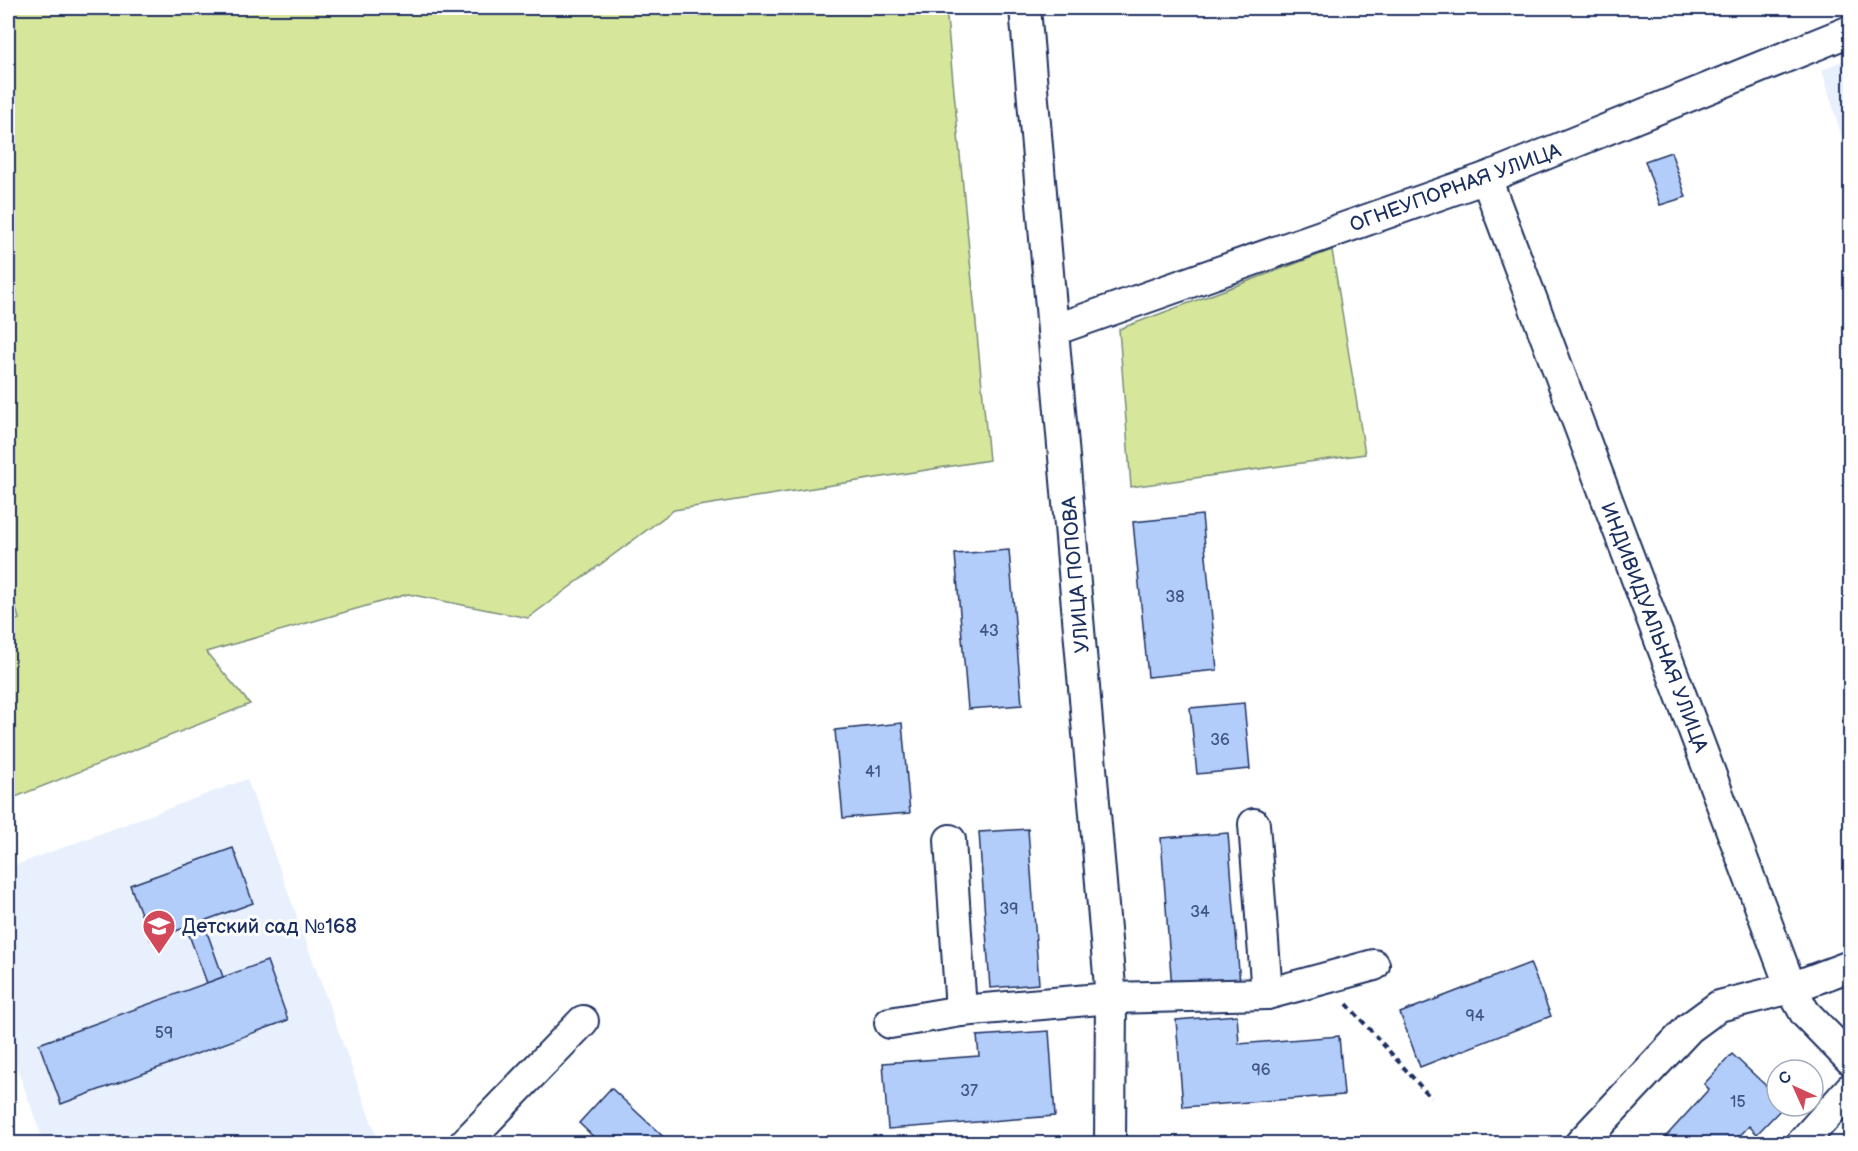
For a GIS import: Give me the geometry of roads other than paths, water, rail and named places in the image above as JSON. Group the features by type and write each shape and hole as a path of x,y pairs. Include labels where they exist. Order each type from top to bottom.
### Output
{"street":[{"name":"УЛИЦА ПОПОВА","path":"1025,8 1111,998 1110,1143"},
{"name":"ОГНЕУПОРНАЯ УЛИЦА","path":"1054,330 1486,178 1851,31"},
{"name":"ИНДИВИДУАЛЬНАЯ УЛИЦА","path":"1486,178 1791,988 1805,1013 1851,1059"},
{"path":"1254,824 1267,994"},
{"path":"950,840 961,1011"},
{"path":"890,1023 961,1011 1111,998 1267,994 1374,965"},
{"path":"1580,1143 1689,1028 1719,1006 1791,988 1851,966"},
{"path":"464,1143 583,1021"},
{"path":"1801,1143 1851,1089"}],"place":[{"name":"Детский сад №168","path":"159,955"}]}
